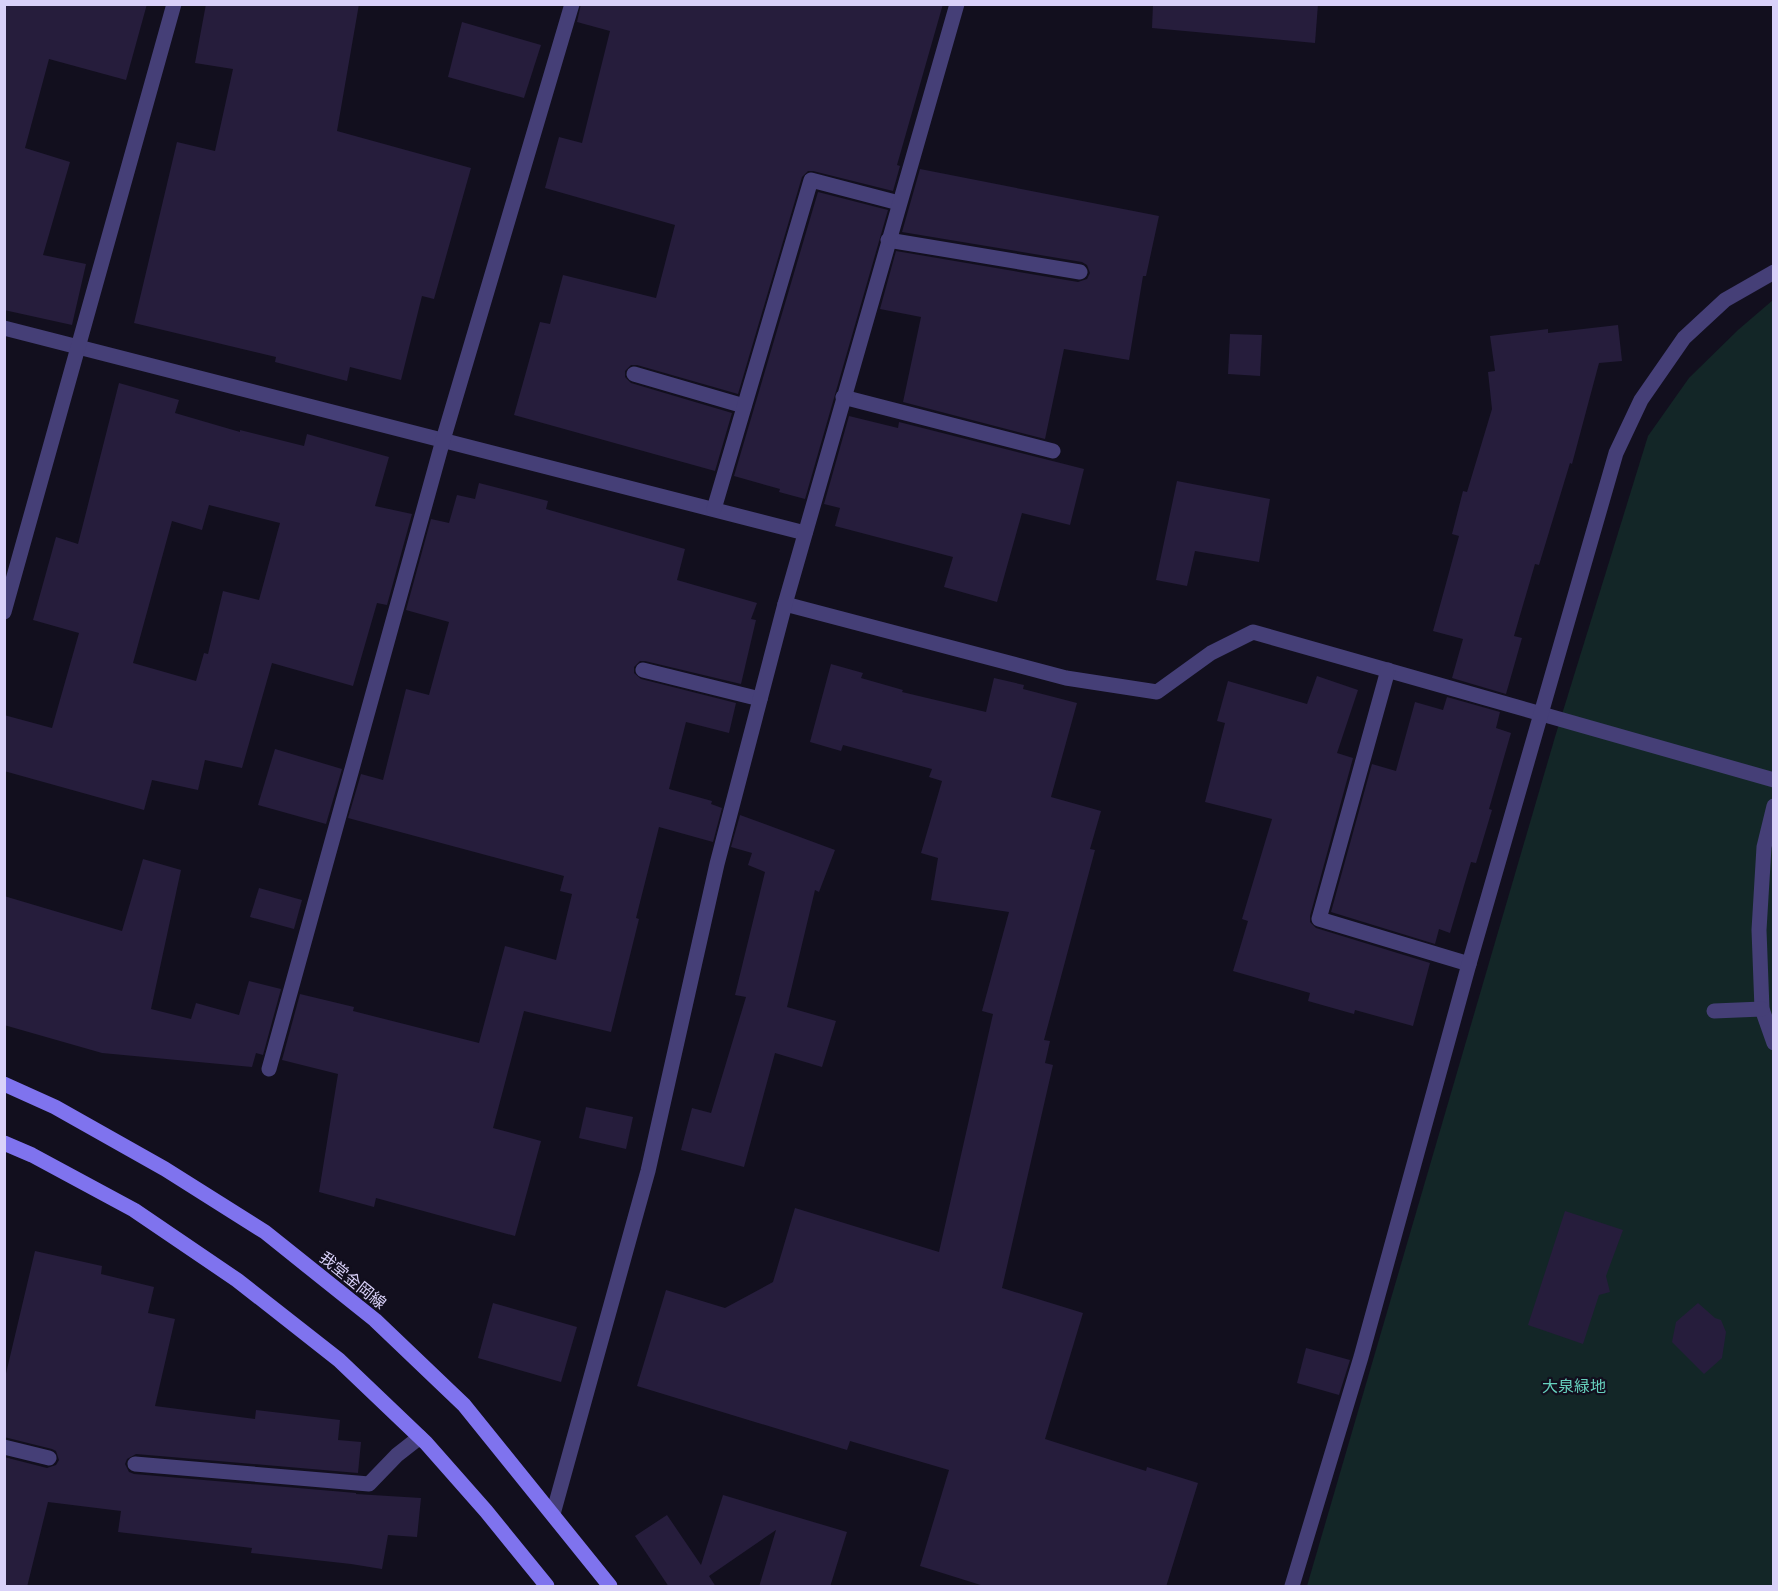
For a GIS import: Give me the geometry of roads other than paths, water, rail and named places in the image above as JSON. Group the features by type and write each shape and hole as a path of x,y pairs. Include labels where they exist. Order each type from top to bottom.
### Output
{"main road":[{"name":"我堂金岡線","path":"4,1084 55,1107 165,1169 265,1233 375,1320 464,1405 610,1587"},
{"path":"4,1143 32,1155 134,1210 237,1280 339,1360 420,1437 486,1511 544,1585"}],"street":[{"path":"4,612 174,4"},
{"path":"269,1069 443,440 572,4"},
{"path":"553,1514 648,1171 717,864 785,604 957,4"},
{"path":"714,509 811,180 899,203"},
{"path":"888,240 1080,272"},
{"path":"1292,1587 1361,1357 1469,964 1616,453 1641,400 1684,338 1725,300 1773,272"},
{"path":"4,328 805,532"},
{"path":"634,374 744,406"},
{"path":"843,397 1053,451"},
{"path":"785,604 1066,678 1158,692 1211,654 1252,632 1773,780"},
{"path":"643,670 760,699"},
{"path":"1388,670 1318,919 1469,964"},
{"path":"1773,806 1764,847 1760,918 1762,1010 1773,1043"},
{"path":"1714,1011 1762,1010"},
{"path":"135,1464 369,1484 397,1455 420,1437"},
{"path":"4,1447 49,1458"}],"park label":[{"name":"大泉緑地","path":"1574,1386"}]}
